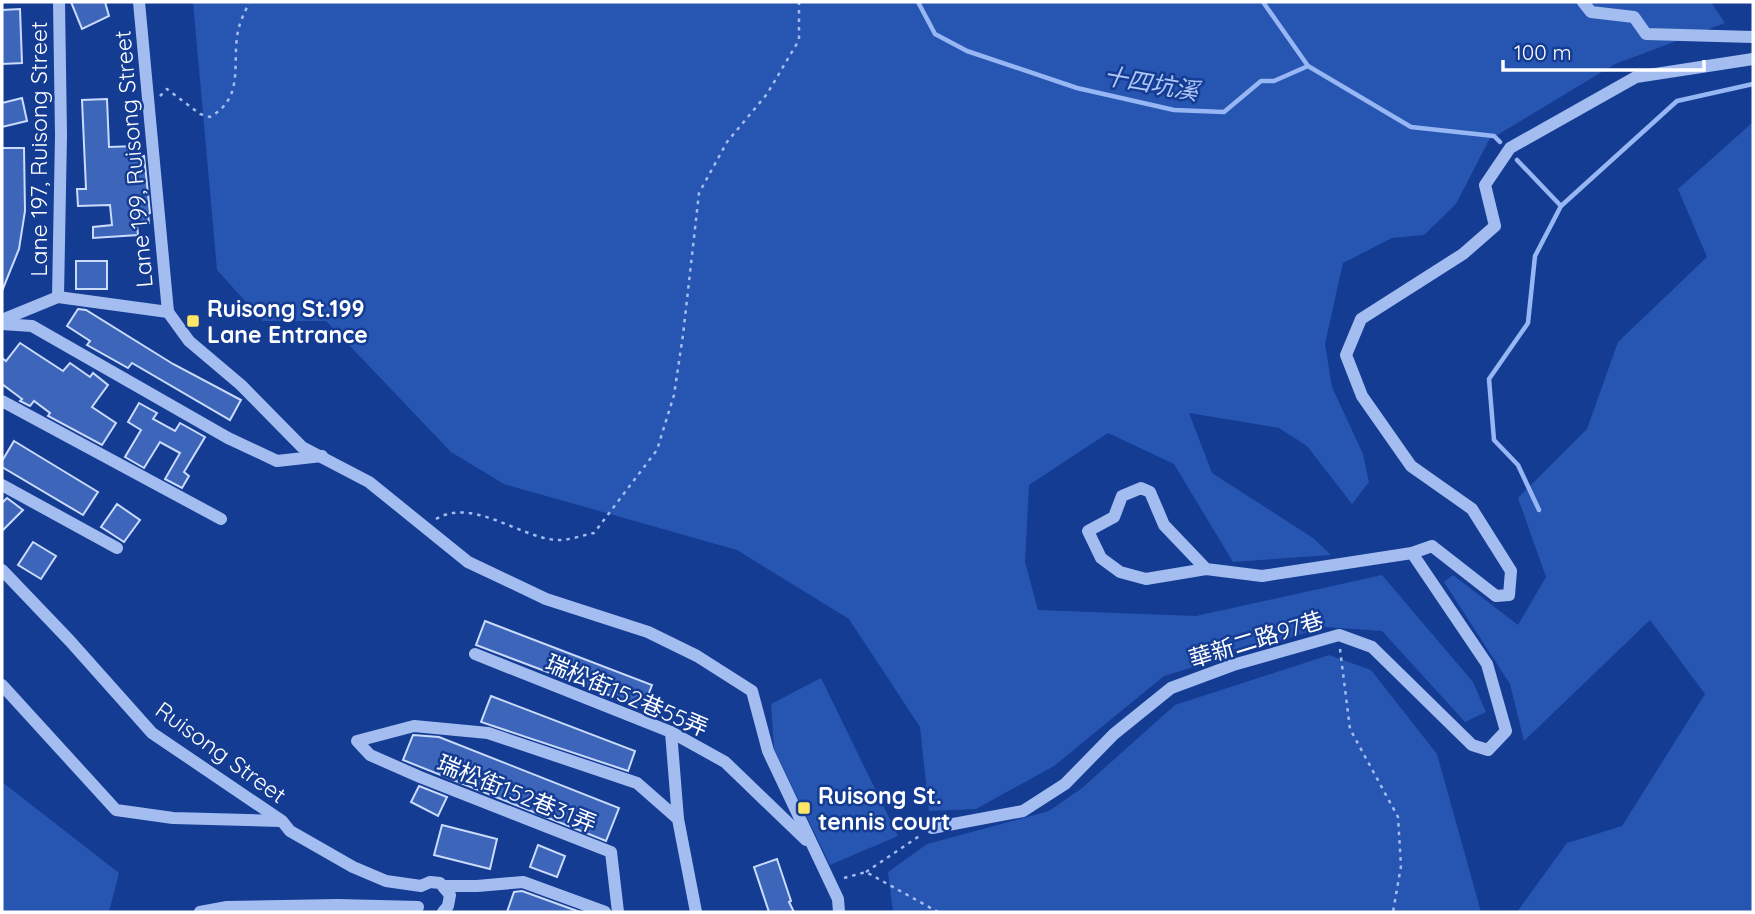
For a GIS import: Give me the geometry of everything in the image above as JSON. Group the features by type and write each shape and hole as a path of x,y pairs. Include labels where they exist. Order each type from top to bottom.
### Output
{"street":[{"name":"Lane 197, Ruisong Street","path":"58,297 61,135 59,2"},
{"name":"Lane 199, Ruisong Street","path":"139,2 168,312"},
{"path":"1583,2 1591,12 1634,18 1646,34 1753,37"},
{"path":"1206,569 1164,525 1150,492 1141,488 1122,496 1114,517 1088,531 1101,558 1120,572 1146,579 1206,569 1262,576 1412,553 1432,546 1496,596 1509,595 1511,572 1472,509 1411,466 1362,396 1346,355 1361,319 1463,254 1495,226 1485,185 1510,148 1636,77 1753,59"},
{"path":"2,322 58,297 168,312 189,341 241,385 302,447 369,482 468,562 546,598 648,632 697,656 752,691 768,751 838,899 839,912"},
{"path":"2,322 32,326 228,438 277,461 322,456"},
{"path":"2,401 221,519"},
{"path":"2,485 117,548"},
{"name":"華新二路97巷","path":"932,828 1023,811 1065,783 1114,734 1171,688 1233,665 1339,635 1372,647 1472,745 1488,750 1507,732 1486,664 1412,553"},
{"name":"Ruisong Street","path":"2,570 152,733 282,821 289,831 386,881 421,886 430,882 444,886 523,882 605,912"},
{"name":"瑞松街152巷55弄","path":"475,654 671,732 725,762 814,847"},
{"path":"2,685 116,810 173,818 282,821"},
{"name":"瑞松街152巷31弄","path":"618,912 611,852 420,777 370,755 357,741 414,726 488,733 636,783 678,819"},
{"path":"671,732 678,819 696,912"},
{"path":"200,912 227,906 420,910 416,896 421,886"},
{"path":"443,912 450,901 448,890 444,886"}],"path":[{"path":"150,105 167,89 200,114 210,117 221,111 234,89 239,28 249,2"},
{"path":"424,526 442,516 464,513 492,518 516,529 558,540 594,533 657,450 674,395 699,193 727,142 767,94 799,40 799,2"},
{"path":"1339,635 1350,729 1398,817 1401,866 1393,912"},
{"path":"830,882 866,872 932,828"},
{"path":"866,872 939,912"}],"shaded area":[{"path":"193,2 1711,2 1725,23 1615,64 1489,140 1456,204 1424,235 1392,238 1343,263 1325,344 1332,387 1363,454 1369,482 1352,504 1307,446 1279,428 1189,413 1212,473 1313,538 1331,555 1233,562 1174,464 1108,433 1029,485 1025,562 1038,610 1196,616 1382,575 1473,682 1486,712 1465,722 1382,631 1324,627 1164,676 1054,766 976,809 929,811 920,727 849,619 737,550 504,484 451,452 326,321 263,321 217,270"},
{"path":"1753,122 1753,912 1517,912 1567,843 1622,826 1705,694 1650,620 1524,741 1510,684 1444,582 1453,575 1518,625 1546,577 1518,498 1587,429 1618,342 1707,257 1678,189"},
{"path":"1329,655 1371,670 1437,754 1481,912 893,912 888,872 927,844 1049,811 1082,788 1175,705"},
{"path":"821,678 898,836 830,865 774,749 771,704"},
{"path":"2,782 119,873 109,912 2,912"}],"building":[{"path":"71,2 105,2 109,16 82,29"},
{"path":"20,9 22,63 2,64 2,10"},
{"path":"22,98 27,121 2,127 2,103"},
{"path":"107,99 109,147 137,146 138,157 144,156 149,223 137,224 138,235 93,238 93,227 112,225 110,205 78,206 77,189 86,189 82,100"},
{"path":"2,148 24,148 25,211 19,249 2,291"},
{"path":"76,261 107,261 107,289 76,289"},
{"path":"78,309 86,310 173,364 241,400 230,420 132,363 128,368 87,345 90,341 67,326"},
{"path":"20,343 63,371 70,363 90,377 93,373 108,385 92,407 116,423 102,445 48,416 50,413 34,401 30,406 20,401 22,399 2,384 2,358 6,361"},
{"path":"139,403 157,413 153,419 175,431 180,423 205,437 184,472 189,476 182,488 165,479 180,453 160,442 144,468 125,457 141,430 128,422"},
{"path":"14,441 98,492 83,515 2,467 2,461"},
{"path":"7,498 23,510 2,531 2,503"},
{"path":"117,504 140,520 124,542 101,527"},
{"path":"33,542 56,556 41,579 18,565"},
{"path":"485,621 652,685 643,708 476,645"},
{"path":"491,696 635,751 628,771 481,722"},
{"path":"413,735 439,737 619,808 606,841 403,760"},
{"path":"419,786 447,797 438,816 411,802"},
{"path":"442,825 497,839 490,869 434,855"},
{"path":"538,845 565,856 557,877 530,867"},
{"path":"777,859 794,912 769,912 754,867"},
{"path":"522,891 580,912 507,912 514,892"}],"waterway":[{"name":"十四坑溪","path":"918,2 935,34 967,51 1077,88 1174,110 1224,112 1261,81 1274,81 1308,66"},
{"name":"十四坑溪","path":"1263,2 1308,66 1411,127 1494,136 1500,142"},
{"name":"十四坑溪","path":"1539,510 1518,465 1494,440 1489,379 1528,323 1535,256 1561,206 1677,101 1753,84"},
{"name":"十四坑溪","path":"1517,160 1561,206"}],"place":[{"name":"Ruisong St.199 Lane Entrance","path":"193,321"},
{"name":"Ruisong St. tennis court","path":"804,808"}]}
